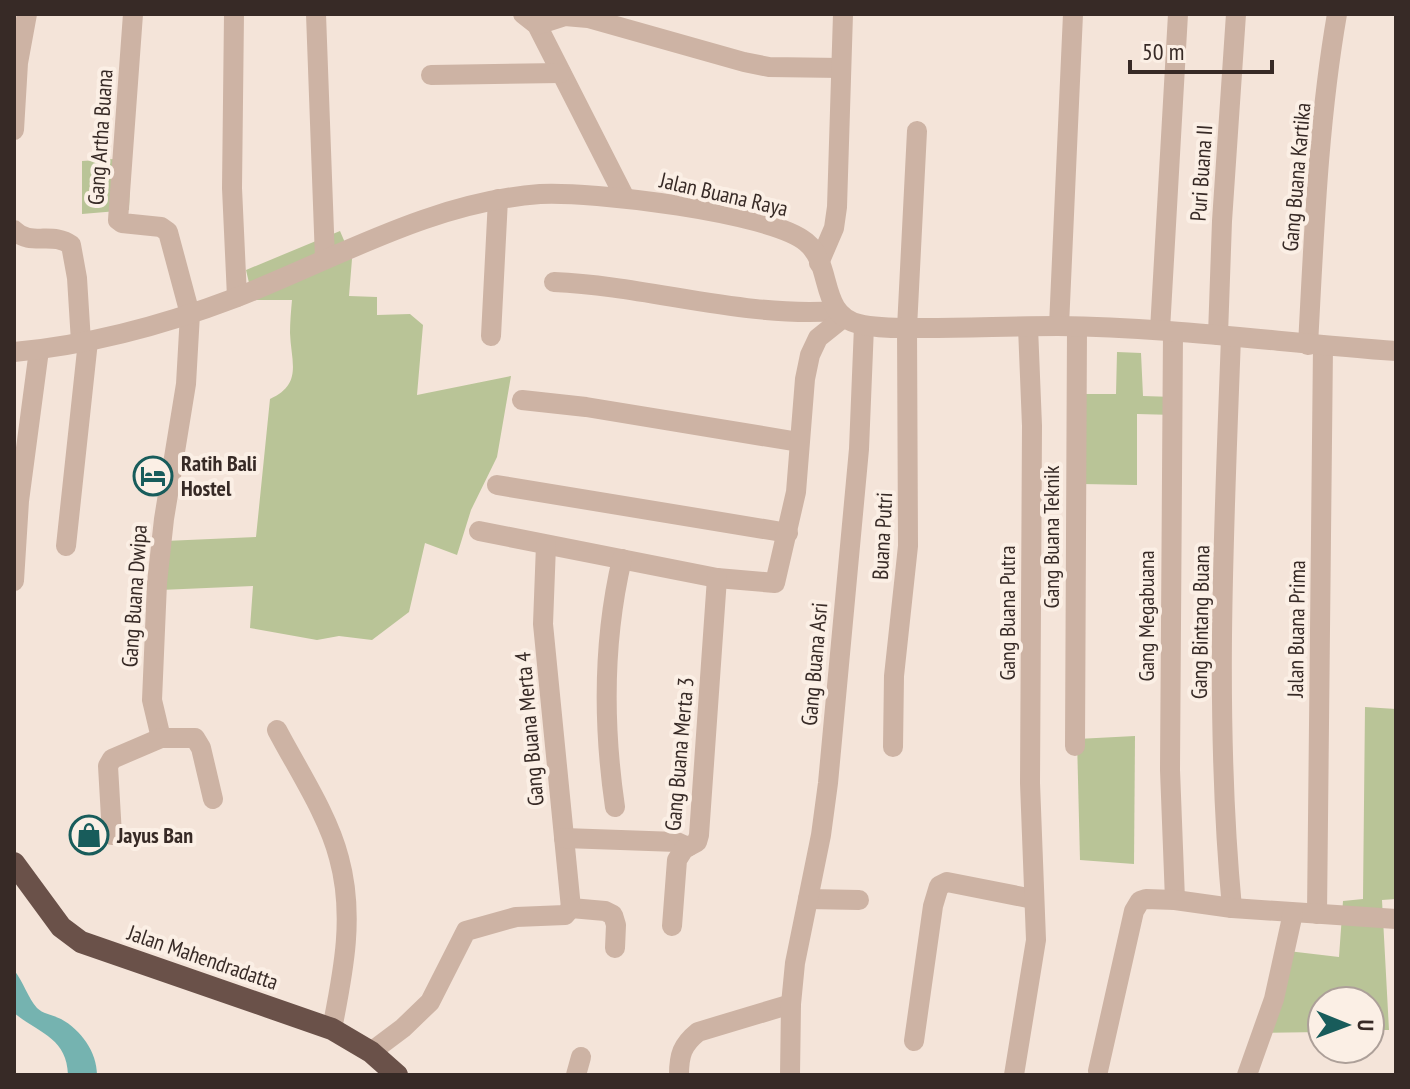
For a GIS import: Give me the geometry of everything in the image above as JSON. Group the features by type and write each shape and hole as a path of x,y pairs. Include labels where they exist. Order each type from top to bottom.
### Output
{"highway":[{"name":"Jalan Mahendradatta","path":"14,863 61,927 81,942 332,1029 371,1052 397,1075"}],"street":[{"path":"14,130 18,63 27,14"},
{"name":"Gang Artha Buana","path":"133,14 118,220 166,228 190,314"},
{"path":"234,14 232,188 237,297"},
{"path":"316,14 325,259"},
{"path":"819,263 834,228 837,207 843,14"},
{"name":"Gang Buana Teknik","path":"1073,14 1068,327 1075,746"},
{"name":"Gang Megabuana","path":"1175,900 1170,770 1166,331 1178,14"},
{"name":"Puri Buana II","path":"1225,336 1222,221 1236,14"},
{"name":"Gang Buana Kartika","path":"1316,346 1321,158 1337,14"},
{"path":"625,198 530,19 588,18 769,67 841,68"},
{"path":"431,75 561,73"},
{"name":"Buana Putri","path":"893,747 894,676 908,546 907,328 917,131"},
{"name":"Jalan Buana Raya","path":"14,352 129,333 237,297 449,210 498,199 543,194 625,198 722,215 789,233 803,239 813,249 830,300 840,314"},
{"path":"491,336 498,199"},
{"path":"14,230 22,237 64,239 71,245 77,278 84,342 66,546"},
{"path":"554,282 595,284 798,314 840,314 864,326 1166,331 1396,351"},
{"name":"Gang Buana Dwipa","path":"161,738 152,700 157,583 186,384 190,314"},
{"path":"479,531 717,578 772,584 778,577 797,482 810,355 818,338 840,314"},
{"name":"Gang Buana Asri","path":"790,1075 791,1004 799,935 821,835 828,783 859,449 864,326"},
{"name":"Gang Buana Putra","path":"1014,1075 1036,940 1030,783 1032,426 1028,327"},
{"name":"Gang Bintang Buana","path":"1225,336 1222,755 1232,908"},
{"name":"Jalan Buana Prima","path":"1316,346 1317,914"},
{"path":"14,581 19,501 39,350"},
{"path":"522,400 586,407 799,442"},
{"path":"497,485 788,533"},
{"name":"Gang Buana Merta 4","path":"546,545 543,624 571,908"},
{"path":"615,807 608,758 608,646 622,559"},
{"name":"Gang Buana Merta 3","path":"672,926 677,860 697,842 699,835 717,578"},
{"path":"277,730 333,841 343,873 348,909 346,953 332,1029"},
{"path":"112,835 108,766 112,759 161,738 195,738 201,748 213,799"},
{"path":"564,838 677,842 688,847"},
{"path":"914,1041 933,906 939,886 947,882 1033,899"},
{"path":"808,899 859,900"},
{"path":"1098,1071 1134,911 1140,901 1175,900 1232,908 1396,919"},
{"path":"371,1052 430,1002 466,931 516,917 565,915 571,908 605,911 613,915 616,925 615,948"},
{"path":"1247,1075 1274,999 1293,913"},
{"path":"679,1075 680,1053 687,1041 698,1032 791,1004"}],"green space":[{"path":"131,158 129,210 82,214 82,161"},
{"path":"340,231 352,259 349,296 377,297 377,315 410,314 423,325 417,395 511,376 497,457 471,510 457,555 425,543 409,612 372,640 339,636 317,640 250,628 253,586 160,590 165,541 256,537 270,399 287,386 293,371 290,333 292,300 253,300 246,270"},
{"path":"1117,352 1141,353 1143,396 1174,397 1175,415 1137,414 1137,485 1082,484 1082,394 1116,394"},
{"path":"1365,707 1396,709 1396,899 1382,900 1389,1030 1386,1030 1386,985 1306,985 1306,1032 1258,1033 1288,951 1339,957 1343,901 1363,899"},
{"path":"1135,736 1134,864 1080,860 1077,739"}],"water":[{"path":"14,970 37,1008 61,1019 81,1035 91,1050 97,1075 68,1075 63,1053 57,1044 14,1013"}],"place":[{"name":"Ratih Bali Hostel","path":"153,476"},
{"name":"Jayus Ban","path":"89,835"}]}
